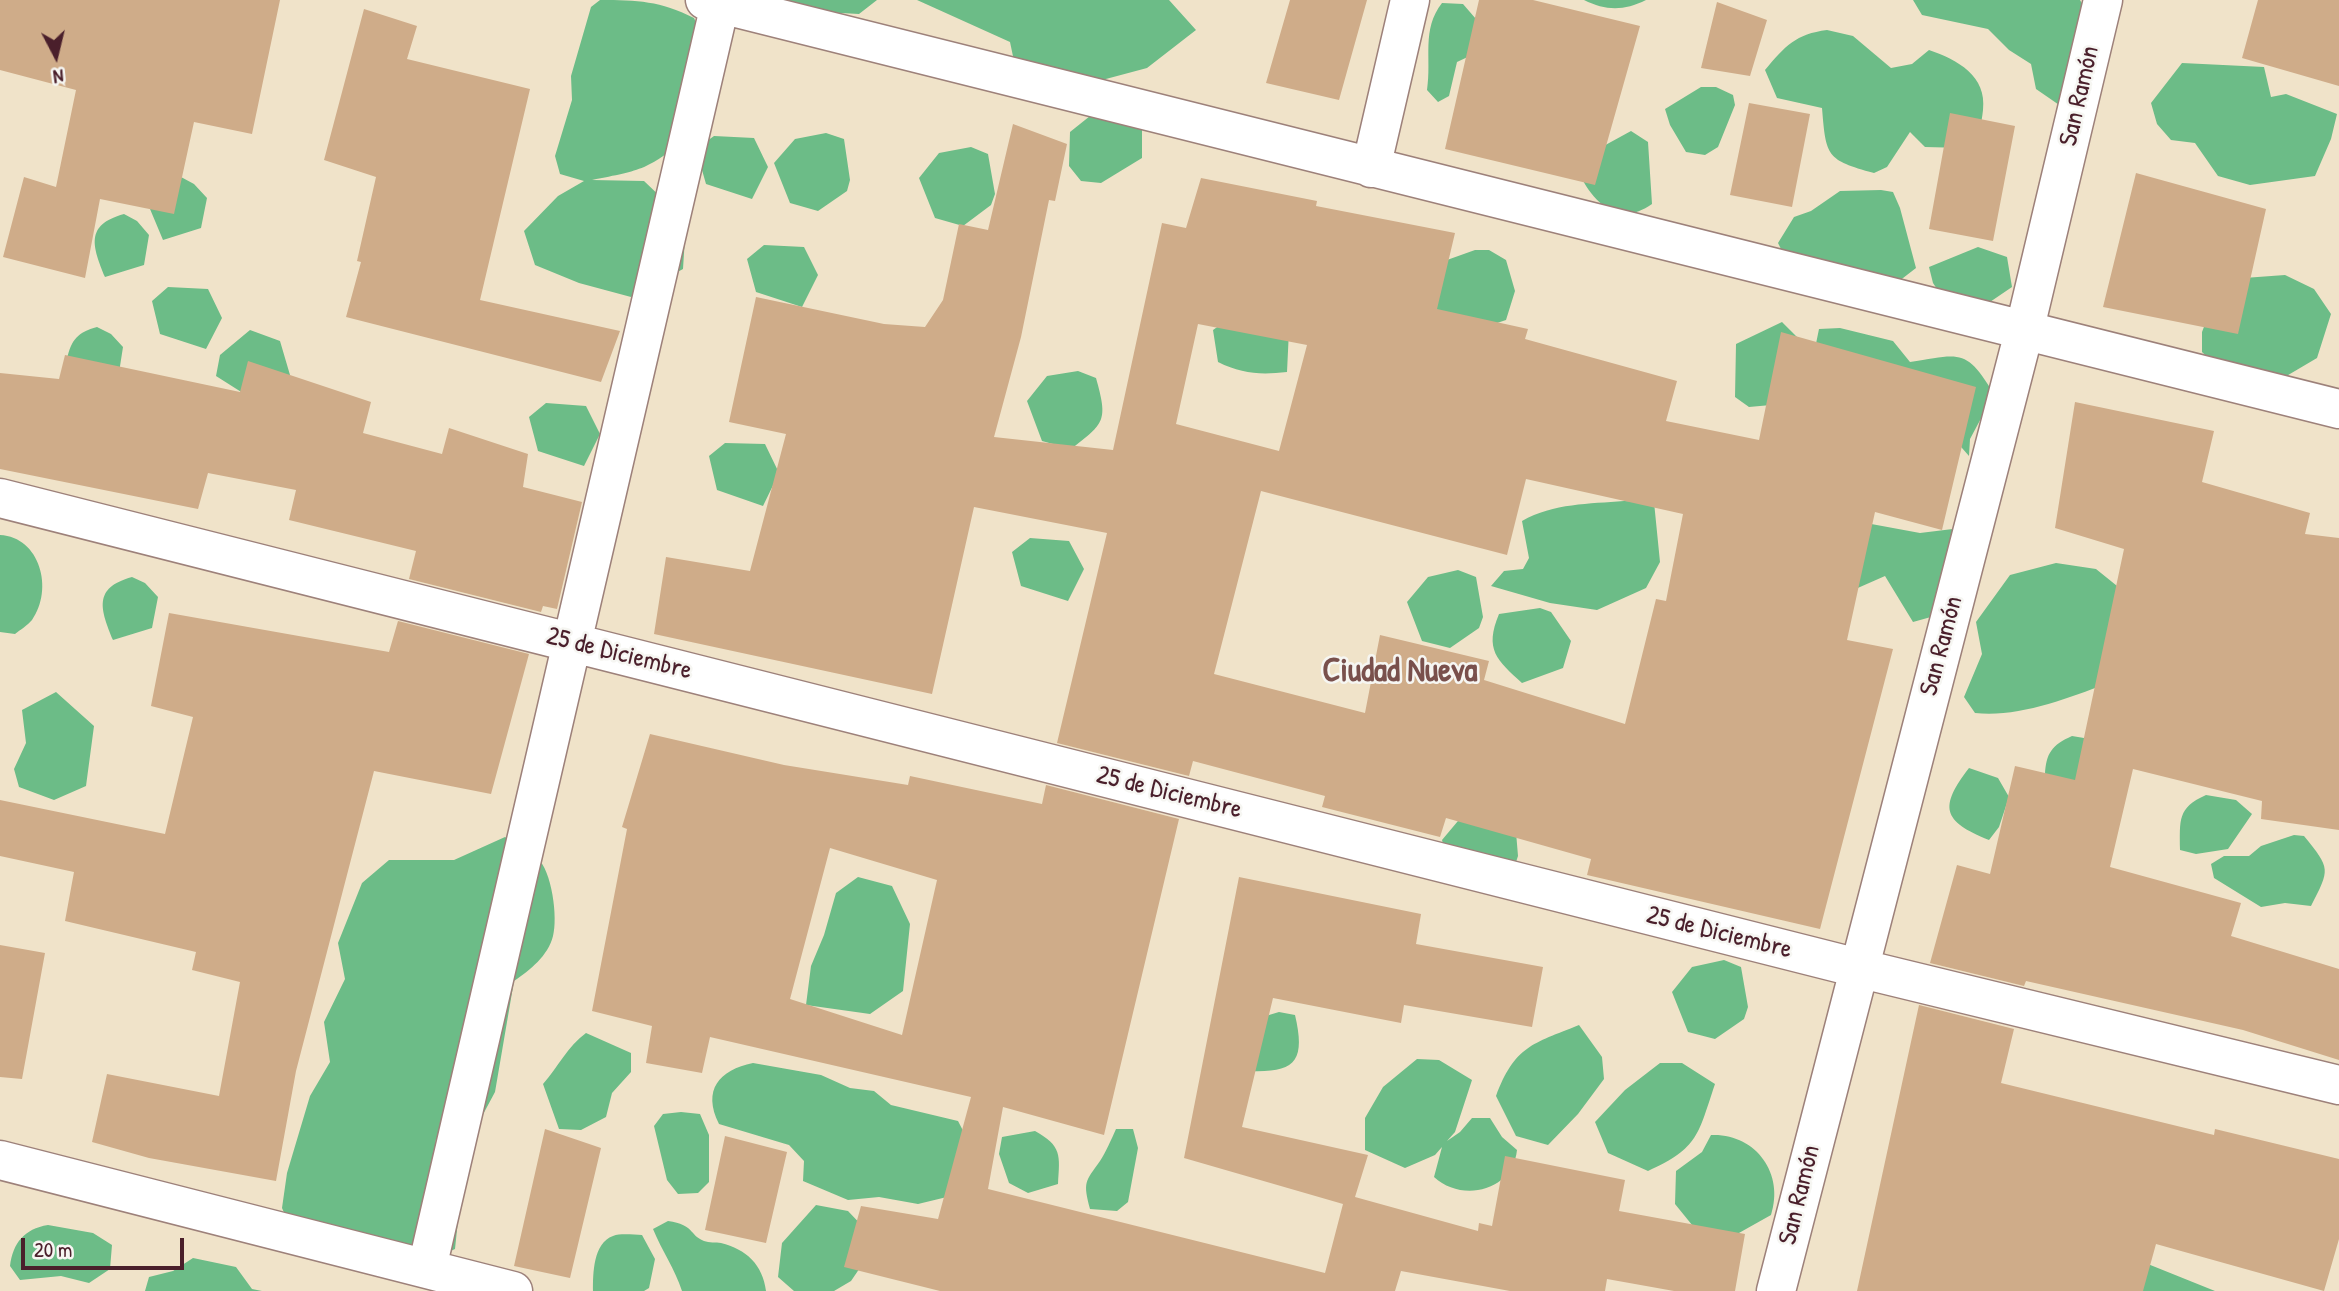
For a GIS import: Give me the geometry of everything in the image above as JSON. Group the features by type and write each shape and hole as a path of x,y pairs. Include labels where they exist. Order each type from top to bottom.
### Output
{"street":[{"path":"1371,168 1410,0"},
{"name":"San Ramón","path":"1776,1291 2024,332 2103,0"},
{"path":"427,1268 572,642 715,1 1371,168 2339,409"},
{"name":"25 de Diciembre","path":"0,498 1858,968 2339,1085"},
{"path":"0,1160 513,1291"}],"green space":[{"path":"600,0 637,1 670,8 694,18 703,38 689,135 644,167 592,180 644,181 686,221 683,269 631,297 579,283 535,265 524,231 558,196 584,181 560,174 555,156 572,100 571,76 591,7"},
{"path":"774,0 877,0 859,14 787,10"},
{"path":"917,0 1169,0 1196,30 1147,68 1061,91 1018,80 1010,42"},
{"path":"1584,0 1646,0 1615,8"},
{"path":"1913,0 2080,0 2089,16 2065,109 2036,89 2031,64 2009,50 1988,29 1922,15"},
{"path":"1442,3 1463,4 1482,26 1474,54 1457,62 1449,96 1438,102 1427,90 1428,45 1432,23"},
{"path":"1827,30 1853,36 1891,68 1912,64 1929,50 1960,64 1975,79 1983,98 1981,122 1973,139 1965,148 1925,147 1910,132 1887,167 1874,173 1846,164 1831,154 1825,137 1822,108 1777,98 1765,70 1792,42"},
{"path":"2182,63 2264,67 2271,97 2286,94 2337,114 2331,139 2315,176 2250,185 2218,176 2195,143 2171,140 2157,124 2151,103"},
{"path":"1701,87 1716,87 1733,95 1735,105 1718,147 1705,155 1686,152 1670,125 1665,109"},
{"path":"1090,116 1142,122 1142,158 1101,183 1081,181 1069,166 1070,132"},
{"path":"1631,131 1648,142 1652,204 1640,211 1619,213 1600,203 1580,175 1589,154"},
{"path":"826,133 844,139 850,180 847,191 818,211 790,203 774,163 795,139"},
{"path":"714,136 754,138 768,167 752,199 706,184 696,149"},
{"path":"971,147 988,154 995,194 991,205 963,226 935,218 919,178 939,153"},
{"path":"181,177 194,184 207,198 201,228 163,240 150,209"},
{"path":"1840,191 1893,192 1916,268 1894,285 1787,261 1778,243 1794,217 1811,211"},
{"path":"124,214 137,221 149,235 144,265 105,277 95,247 97,231 102,224"},
{"path":"764,245 804,247 818,275 802,307 756,292 747,259"},
{"path":"1978,247 2007,257 2012,287 1987,304 1945,301 1933,283 1929,267"},
{"path":"1475,250 1489,250 1506,260 1515,291 1506,320 1470,332 1420,316 1433,265"},
{"path":"2285,275 2314,289 2331,314 2317,358 2278,381 2234,383 2202,352 2202,332 2214,301 2244,278"},
{"path":"168,287 208,289 222,318 206,349 160,334 152,301"},
{"path":"1237,313 1289,330 1287,372 1252,373 1218,362 1213,330"},
{"path":"1782,322 1797,337 1793,403 1749,407 1735,397 1736,344"},
{"path":"97,327 111,334 123,347 118,379 67,359 76,338"},
{"path":"1840,328 1893,341 1910,362 1952,356 1969,362 1976,368 1994,394 1970,439 1969,456 1948,432 1811,368 1819,329"},
{"path":"250,330 280,341 290,375 246,395 216,376 220,355"},
{"path":"1078,371 1096,378 1102,404 1101,420 1091,433 1071,449 1042,441 1027,401 1047,376"},
{"path":"546,403 586,406 600,434 584,466 538,451 529,417"},
{"path":"725,443 765,444 779,473 763,506 717,490 709,456"},
{"path":"1624,501 1654,502 1660,562 1646,588 1597,610 1550,603 1491,586 1504,571 1523,569 1529,558 1522,521 1559,508"},
{"path":"1828,516 1920,533 1961,528 1963,608 1913,622 1885,576 1835,598"},
{"path":"0,535 14,538 25,545 34,555 42,580 39,608 32,620 15,634 0,632"},
{"path":"1030,538 1069,541 1084,569 1068,601 1021,586 1012,552"},
{"path":"2056,563 2096,569 2127,594 2106,684 2024,710 1975,713 1964,697 1982,654 1976,622 2010,575"},
{"path":"1458,570 1476,577 1483,617 1479,628 1450,648 1422,641 1407,602 1428,577"},
{"path":"132,577 145,583 158,597 152,628 113,640 103,610 105,594 110,587"},
{"path":"1540,608 1551,612 1571,641 1563,668 1522,683 1506,668 1496,653 1493,646 1495,626 1499,614"},
{"path":"56,692 94,726 86,786 54,800 19,787 14,769 26,743 22,710"},
{"path":"2072,736 2102,741 2093,790 2045,775 2051,751"},
{"path":"1969,768 1998,778 2009,797 1999,827 1989,840 1962,826 1950,812 1953,793"},
{"path":"2206,795 2236,800 2252,814 2228,849 2196,854 2180,850 2182,816 2190,805"},
{"path":"1463,815 1516,832 1518,856 1514,868 1445,851 1442,840"},
{"path":"2294,835 2304,836 2319,856 2325,870 2322,884 2311,906 2285,903 2261,907 2214,878 2211,864 2224,856 2249,856 2261,846"},
{"path":"505,837 533,855 547,873 554,907 554,928 551,943 543,956 514,981 495,1092 480,1120 436,1139 433,1160 460,1201 455,1249 389,1279 302,1253 282,1208 287,1173 310,1096 330,1062 324,1022 345,979 338,943 362,883 389,860 454,860"},
{"path":"858,877 892,886 910,924 903,991 870,1014 806,1005 811,966 824,935 836,893"},
{"path":"1724,960 1741,967 1748,1007 1744,1019 1715,1039 1688,1032 1672,992 1692,967"},
{"path":"1279,1012 1295,1015 1299,1044 1297,1054 1286,1067 1248,1071 1249,1021"},
{"path":"1579,1025 1602,1057 1604,1079 1578,1114 1548,1145 1516,1136 1496,1096 1510,1066 1537,1043"},
{"path":"586,1033 631,1053 631,1072 612,1093 606,1117 581,1130 559,1129 543,1084 568,1050"},
{"path":"1417,1059 1439,1060 1472,1080 1455,1132 1447,1141 1460,1132 1472,1118 1490,1118 1502,1137 1517,1150 1506,1175 1496,1183 1472,1191 1445,1185 1434,1177 1442,1147 1435,1155 1405,1168 1365,1150 1365,1118 1383,1087"},
{"path":"753,1063 821,1075 850,1088 874,1091 891,1105 958,1121 973,1150 951,1196 918,1204 879,1197 848,1200 803,1181 804,1161 789,1145 719,1124 712,1101 717,1083 731,1071"},
{"path":"1660,1063 1682,1063 1715,1084 1694,1138 1678,1155 1648,1171 1608,1153 1595,1122 1625,1090"},
{"path":"663,1114 700,1114 709,1135 709,1182 698,1193 678,1194 667,1180 654,1126"},
{"path":"1116,1129 1133,1129 1138,1148 1128,1202 1117,1211 1090,1209 1086,1193 1087,1183"},
{"path":"1035,1131 1055,1147 1059,1158 1058,1184 1028,1193 1009,1183 999,1154 1002,1137"},
{"path":"1711,1135 1727,1136 1753,1148 1770,1171 1774,1184 1771,1215 1730,1238 1701,1236 1675,1204 1676,1171 1702,1152"},
{"path":"816,1205 848,1211 868,1232 868,1256 851,1281 834,1291 794,1291 778,1277 782,1243"},
{"path":"668,1221 683,1225 699,1239 721,1243 745,1254 761,1273 766,1291 682,1291 653,1229"},
{"path":"48,1225 93,1233 112,1245 110,1269 89,1283 61,1276 20,1280 10,1266 17,1244 32,1230"},
{"path":"616,1235 642,1235 655,1259 649,1288 644,1291 593,1291 593,1276 601,1245"},
{"path":"2113,1250 2215,1291 2029,1291"},
{"path":"193,1258 236,1267 252,1289 262,1291 145,1291 149,1277 173,1271"}],"building":[{"path":"0,0 280,0 252,134 194,122 174,214 100,199 85,278 3,257 24,177 56,187 76,90 0,70"},
{"path":"1290,0 1367,0 1339,100 1266,83"},
{"path":"1479,0 1533,0 1640,26 1595,185 1445,149"},
{"path":"2258,0 2339,0 2339,86 2242,58"},
{"path":"1717,2 1767,20 1750,76 1701,68"},
{"path":"364,9 417,26 407,59 530,89 480,300 620,331 601,382 346,317 361,262 357,261 376,177 324,160"},
{"path":"1749,103 1810,114 1792,207 1730,195"},
{"path":"1950,113 2015,126 1993,241 1929,229"},
{"path":"1013,124 1067,144 1055,201 1049,200 1021,337 994,437 1113,450 1162,223 1186,228 1201,178 1317,201 1316,206 1455,233 1437,309 1528,329 1525,339 1677,381 1666,421 1759,440 1781,332 1976,387 1942,530 1875,512 1847,640 1893,649 1820,929 1587,875 1591,859 1446,818 1440,837 1322,807 1325,796 1193,761 1189,776 1057,743 1107,533 974,507 932,694 654,634 666,557 750,571 786,434 729,422 756,297 884,324 925,327 943,300 959,224 988,230","holes":["1198,324 1307,345 1279,451 1176,424","1526,479 1683,514 1666,601 1656,599 1625,724 1484,680 1489,661 1380,635 1365,713 1214,674 1261,491 1507,555"]},
{"path":"2136,173 2266,209 2238,334 2103,307"},
{"path":"65,355 240,392 248,361 371,402 363,433 442,454 449,428 528,454 523,487 582,502 557,609 543,606 541,612 409,579 416,551 289,520 296,490 208,473 198,509 0,469 0,373 59,379"},
{"path":"2075,402 2214,431 2202,482 2310,513 2305,534 2339,538 2339,830 2261,819 2262,801 2133,769 2110,867 2241,903 2231,936 2339,969 2339,1060 2243,1030 2026,981 2024,986 1930,963 1957,865 1990,874 2015,766 2075,780 2124,549 2055,528"},
{"path":"169,613 389,652 398,621 529,654 491,794 374,771 296,1071 276,1181 149,1158 92,1142 107,1074 219,1096 240,982 192,970 196,952 65,921 74,872 0,856 0,800 165,834 193,717 151,706"},
{"path":"650,734 784,765 908,785 910,776 1042,804 1046,785 1179,819 1104,1135 1003,1107 988,1189 1325,1273 1343,1204 1184,1158 1239,877 1421,914 1416,944 1543,967 1532,1027 1404,1005 1401,1023 1273,998 1242,1127 1368,1155 1355,1197 1478,1231 1479,1223 1492,1226 1505,1156 1625,1180 1619,1211 1745,1234 1735,1291 1674,1291 1607,1279 1605,1291 1510,1291 1401,1271 1395,1291 940,1291 844,1267 861,1206 938,1219 971,1097 710,1037 702,1073 646,1063 652,1026 592,1011 627,829 622,827","holes":["830,848 937,880 902,1035 790,999"]},
{"path":"0,945 45,953 22,1079 0,1077"},
{"path":"1919,1005 2014,1029 2001,1083 2214,1135 2215,1129 2339,1159 2339,1239 2324,1291 2156,1244 2143,1291 1857,1291"},
{"path":"545,1129 601,1148 570,1278 514,1266"},
{"path":"725,1136 787,1152 766,1243 705,1230"}],"district":[{"name":"Ciudad Nueva","path":"1400,672"}]}
